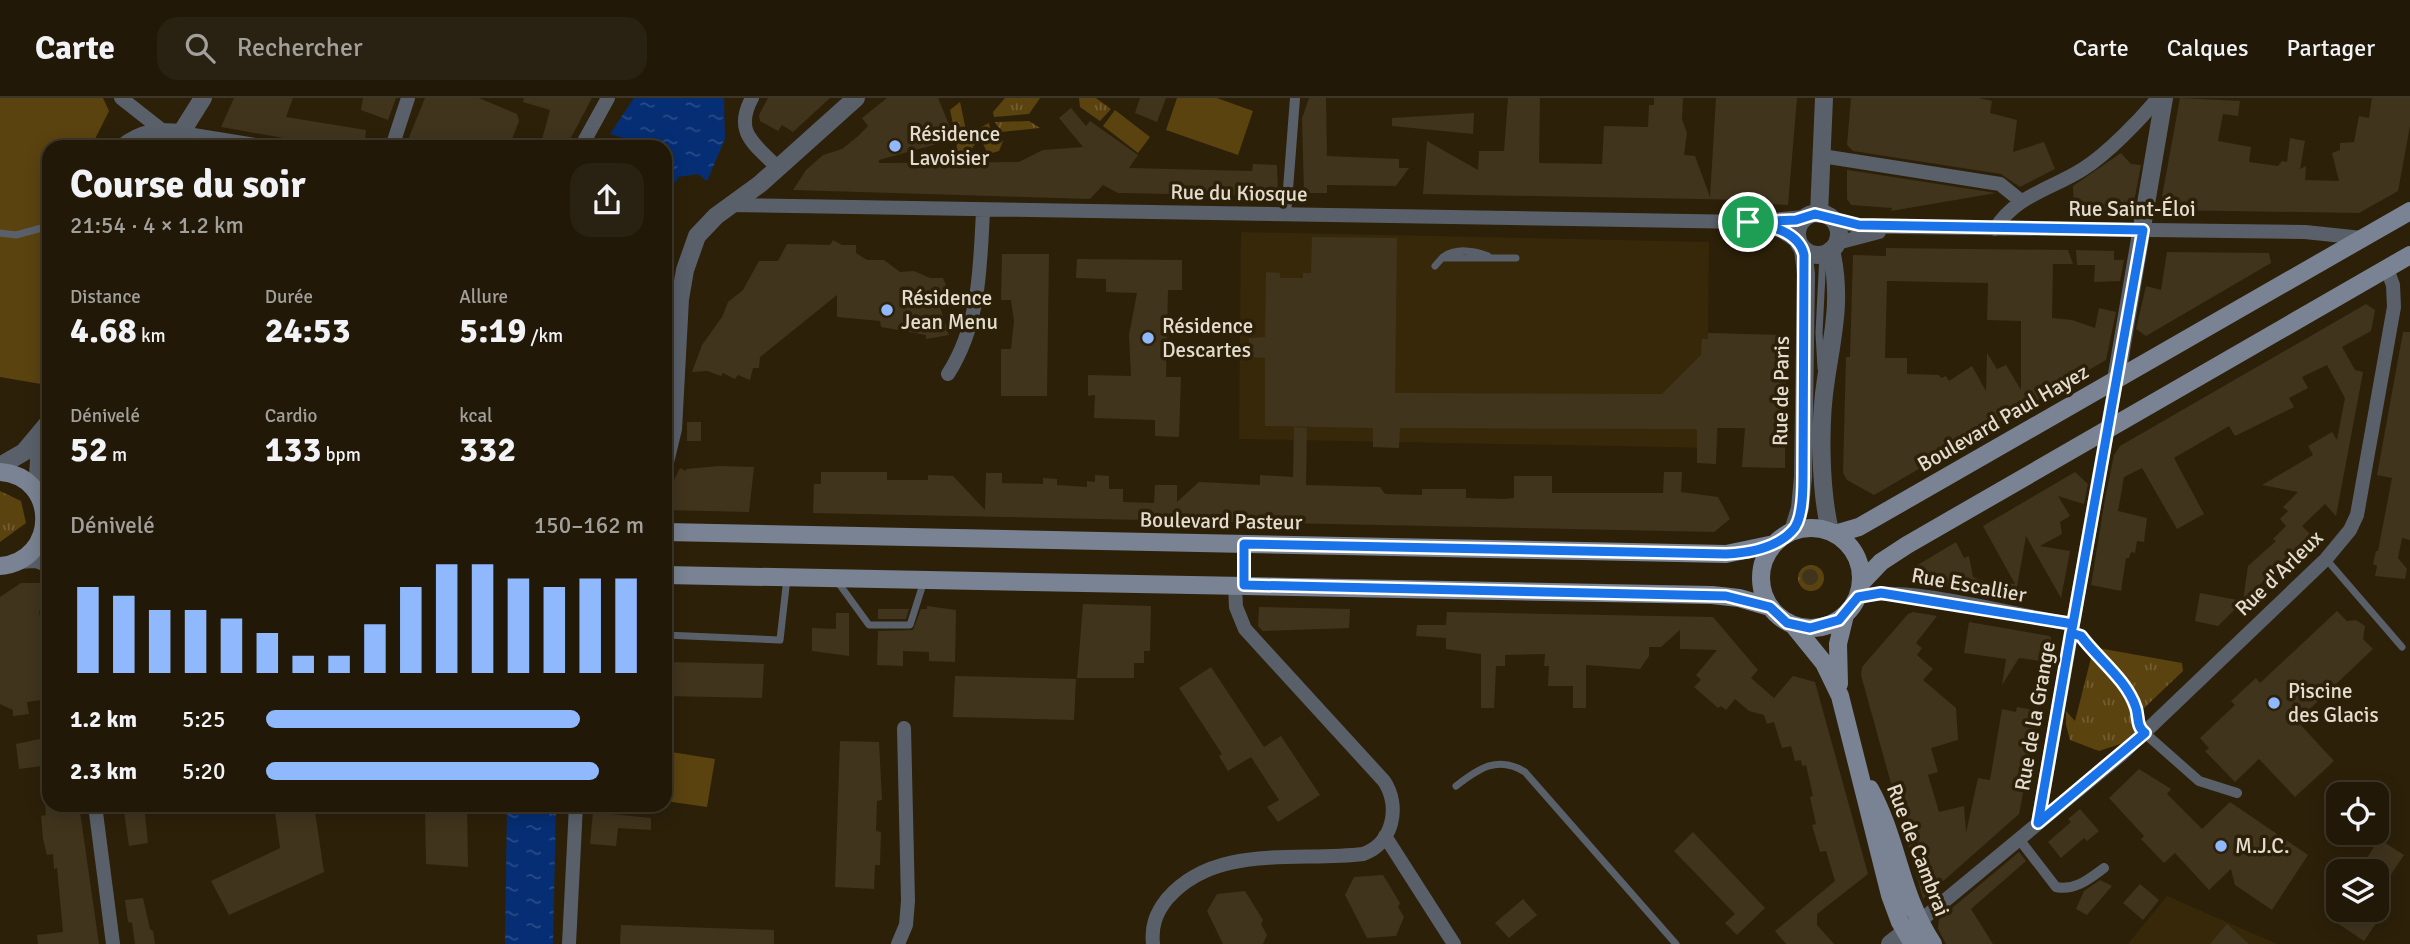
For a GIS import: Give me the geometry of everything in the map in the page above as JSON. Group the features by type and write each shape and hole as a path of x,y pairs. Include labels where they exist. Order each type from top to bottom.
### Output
{"main road":[{"name":"Boulevard Paul Hayez","path":"1833,533 1859,527 2410,211"},
{"path":"672,575 1712,595 1739,597 1770,607 1794,626 1817,628 1845,615 1860,590 1890,555 2410,256"},
{"path":"0,472 22,478 42,501"},
{"path":"1770,607 1761,579 1765,557 1774,544 1793,531 1811,528 1833,533 1854,551 1860,590"},
{"name":"Boulevard Pasteur","path":"672,532 1726,554 1774,544"},
{"path":"6,566 41,547"},
{"name":"Rue de Cambrai","path":"1840,696 1838,644 1845,615"},
{"name":"Rue de Cambrai","path":"1794,626 1824,663 1840,696 1861,773 1882,812 1905,891 1912,933 1933,944"}],"street":[{"path":"121,98 163,131 185,140 203,98"},
{"path":"394,140 408,98"},
{"path":"585,140 608,98"},
{"path":"752,98 743,118 745,132 778,168"},
{"path":"672,424 677,327 685,270 697,236 729,205 778,168 856,98"},
{"path":"1286,215 1295,98"},
{"path":"1819,217 1824,98"},
{"path":"1995,229 2007,210 2090,165 2158,98"},
{"path":"2116,380 2164,98"},
{"path":"134,140 163,131"},
{"path":"1822,156 2000,184 2021,201"},
{"name":"Rue du Kiosque","path":"729,205 1748,222 1819,217"},
{"path":"948,374 963,348 975,312 983,211"},
{"path":"1819,217 1839,232 1830,249 1813,255 1801,246 1798,229 1819,217"},
{"name":"Rue Saint-Éloi","path":"1819,217 1853,225 1901,227 2305,232 2361,238"},
{"name":"Rue du Kiosque","path":"1748,222 1772,226 1801,246"},
{"name":"Rue Saint-Éloi","path":"1830,249 1901,227"},
{"name":"Rue de Paris","path":"1793,531 1800,508 1803,477 1806,274 1801,246"},
{"name":"Rue de Paris","path":"1830,249 1835,274 1836,332 1825,389 1823,495 1833,533"},
{"name":"Rue d'Arleux","path":"2038,823 2145,733 2326,559 2350,530 2357,514 2394,307 2394,294 2387,269"},
{"name":"Rue de la Grange","path":"1912,933 2038,823 2116,380"},
{"path":"0,466 24,452 42,430"},
{"path":"42,451 39,460 42,492"},
{"path":"1153,944 1154,921 1163,904 1185,882 1202,870 1235,861 1363,854 1376,847 1385,836 1393,813 1388,788 1245,629 1236,607 1244,544"},
{"path":"6,566 36,561 42,563"},
{"name":"Rue Escallier","path":"1860,590 1908,595 2072,629"},
{"path":"2072,629 2125,688 2135,707 2139,728 2199,781 2237,793"},
{"path":"898,944 907,914 904,728"},
{"path":"96,812 113,944"},
{"path":"569,944 576,812"},
{"path":"1385,836 1454,944"},
{"path":"2019,839 2056,887 2066,889 2084,883 2104,868"},
{"path":"1890,944 1912,933"}],"lane":[{"path":"0,233 16,235 42,228"},
{"path":"1435,266 1442,258 1516,258"},
{"path":"2326,559 2402,647"},
{"path":"672,635 780,640 787,577"},
{"path":"834,578 869,625 910,625 925,579"},
{"path":"1457,786 1489,764 1514,765 1525,772 1676,944"}],"shaded area":[{"path":"1241,232 1709,242 1708,333 1780,335 1780,341 1786,341 1786,429 1718,428 1717,448 1239,439"},
{"path":"2167,896 2277,944 2128,944"}],"green space":[{"path":"0,98 103,98 109,111 94,140 42,140 42,382 41,384 0,377"},
{"path":"1005,98 1040,98 1029,114 994,117 993,112"},
{"path":"1079,98 1096,98 1111,109 1100,121 1080,107"},
{"path":"1177,98 1217,98 1253,111 1238,155 1166,130"},
{"path":"960,102 967,135 989,123 991,133 1003,141 999,151 988,154 983,144 985,135 977,140 966,159 956,158 957,142 950,110"},
{"path":"1115,110 1150,137 1138,153 1103,126"},
{"path":"1029,121 1040,128 1001,132 995,122"},
{"path":"0,491 21,501 26,523 0,542"},
{"path":"1811,565 1820,569 1824,578 1820,587 1811,591 1802,587 1798,578 1802,569"},
{"path":"2098,648 2182,663 2183,671 2142,710 2144,726 2123,743 2099,751 2070,740 2066,725 2066,711 2075,721 2091,658"},
{"path":"672,752 715,759 707,807 672,802"}],"water":[{"path":"634,98 724,98 725,139 707,181 698,174 678,177 672,188 672,140 627,140 610,134"},
{"path":"507,812 556,812 553,944 505,944"}],"building":[{"path":"234,98 293,98 286,117 366,130 365,140 294,140 221,127"},
{"path":"363,98 396,98 388,120 361,110"},
{"path":"425,98 479,98 517,114 519,121 512,140 408,140"},
{"path":"524,98 592,98 570,140 542,140 550,110 523,102"},
{"path":"768,98 830,98 793,132 782,125 778,131 760,121 759,115"},
{"name":"Résidence Lavoisier","path":"887,98 938,98 955,139 879,160 879,163 1019,162 1043,150 1083,147 1059,118 1071,108 1086,126 1090,121 1138,155 1129,168 1252,171 1253,164 1277,165 1278,196 1118,193 1103,185 1090,199 793,190 806,170 823,155 842,149 857,137 868,126 862,118"},
{"path":"1140,98 1166,98 1157,122 1135,113"},
{"path":"1309,98 1326,98 1327,156 1399,159 1399,168 1409,168 1396,186 1327,185 1327,193 1304,193 1302,118"},
{"path":"1508,98 1540,98 1539,163 1602,164 1604,126 1648,127 1649,105 1654,105 1654,98 1683,98 1682,119 1687,133 1684,155 1695,156 1710,197 1716,98 1797,98 1788,205 1750,203 1751,200 1423,194 1427,141 1478,170 1479,151 1504,151"},
{"path":"1851,98 1979,98 1992,101 1990,113 2017,120 2013,152 2044,142 2055,169 2020,187 2001,174 1853,151 1847,145"},
{"path":"2180,98 2240,101 2238,116 2223,114 2218,141 2251,147 2249,162 2278,166 2282,161 2287,162 2290,138 2305,141 2300,169 2306,166 2305,180 2339,181 2332,153 2340,150 2340,143 2354,142 2359,116 2369,118 2372,98 2410,98 2410,126 2398,191 2359,213 2167,210 2161,202"},
{"path":"1474,113 1473,134 1392,126 1392,118"},
{"path":"2121,153 2131,164 2141,165 2134,202 2126,211 2074,209 2073,186"},
{"path":"1847,170 1996,193 1891,211 1892,208 1851,205 1847,199"},
{"path":"1312,237 1397,238 1395,393 1662,394 1701,355 1702,339 1708,339 1708,333 1780,335 1780,341 1786,341 1785,468 1742,467 1745,428 1717,428 1716,464 1697,463 1697,430 1694,429 1400,428 1399,448 1373,447 1373,428 1265,426 1265,358 1249,357 1249,338 1265,337 1266,272 1280,273 1280,278 1303,278 1303,273 1311,273"},
{"name":"Résidence Jean Menu","path":"833,240 842,245 856,245 856,253 867,260 884,260 900,272 914,271 930,278 943,278 947,287 943,296 947,307 940,307 949,335 926,339 926,335 881,327 880,321 837,317 837,295 760,357 759,368 753,368 750,380 738,375 735,379 723,373 721,376 707,371 692,372 702,345 722,317 728,302 743,290 759,261 778,261 787,244 830,245"},
{"path":"1886,248 2068,250 2073,264 2053,264 2052,318 2072,320 2095,328 2099,308 2116,312 2106,360 1874,495 1847,480 1843,473 1846,357 1850,357 1853,255 1886,256","holes":["1887,281 1988,283 1987,320 2021,321 2021,390 2006,365 1997,369 1987,353 1986,391 1972,366 1949,381 1946,376 1941,378 1939,375 1907,374 1907,358 1885,358"]},
{"path":"2076,250 2114,251 2114,260 2124,260 2120,281 2094,282 2095,265 2077,265"},
{"path":"2167,252 2269,253 2271,263 2146,336 2136,329 2146,286 2161,290"},
{"path":"1002,254 1049,254 1047,396 1001,396 1001,349 1011,349 1014,321 1011,300 1001,300"},
{"name":"Résidence Descartes","path":"1077,259 1182,260 1182,290 1168,290 1166,377 1181,377 1179,437 1155,436 1155,420 1094,418 1095,395 1088,396 1088,375 1131,376 1129,335 1137,293 1106,292 1106,279 1076,278"},
{"path":"2366,304 2375,310 2371,331 2342,347 2355,370 2363,372 2336,516 2325,504 2302,526 2310,534 2243,601 2248,566 2276,541 2273,539 2286,526 2280,519 2288,511 2283,507 2298,492 2262,485 2313,455 2308,446 2332,432 2337,440 2345,398 2327,365 2302,377 2308,388 2289,398 2294,407 2235,436 2229,426 2174,458 2204,514 2177,529 2142,468 2124,477 2118,511 2147,518 2144,542 2137,541 2135,553 2131,552 2129,558 2126,558 2121,591 2091,585 2114,455 2120,446"},
{"path":"2403,332 2410,332 2410,540 2402,538 2398,558 2407,569 2405,579 2375,576 2377,566 2373,564 2392,478 2377,475"},
{"path":"687,422 701,422 701,441 687,441"},
{"path":"1294,427 1307,428 1306,485 1380,487 1385,494 1422,495 1422,489 1466,489 1466,498 1505,499 1514,498 1514,476 1552,476 1552,493 1663,493 1664,472 1682,472 1681,492 1718,497 1730,519 1714,532 813,513 814,484 821,484 821,472 887,472 887,480 928,480 928,475 953,476 985,510 986,473 1002,473 1002,483 1043,484 1043,478 1057,479 1057,485 1087,487 1087,481 1095,482 1095,475 1109,476 1109,489 1123,489 1123,502 1154,503 1155,485 1177,485 1177,502 1199,482 1260,485 1260,475 1293,477"},
{"path":"754,467 749,512 672,510 672,484 680,468"},
{"path":"2075,472 2088,484 2084,504 2058,496 2070,516 2060,522 2062,534 2040,546 2070,551 2061,598 2026,536 2015,598 1920,581 1916,566 1956,542 1964,558 1969,556 1973,577 1999,587 1999,582 2015,584 1983,526"},
{"path":"1807,569 1813,569 1818,577 1816,583 1807,585 1802,580 1802,574"},
{"path":"21,583 42,583 42,610 39,611 42,629 42,700 27,702 29,714 13,716 13,710 0,704 0,597"},
{"path":"2200,593 2243,601 2218,626 2195,621"},
{"path":"1083,604 1151,606 1150,651 1144,651 1144,663 1134,663 1134,678 1077,678"},
{"path":"927,606 956,610 955,662 929,661 929,652 903,651 903,666 877,665 878,631 913,630 921,609 927,609"},
{"path":"1259,607 1350,609 1349,628 1263,631 1258,626"},
{"path":"878,609 909,609 906,619 878,619"},
{"name":"Piscine des Glacis","path":"2337,611 2347,621 2356,620 2365,626 2363,639 2373,649 2297,721 2334,761 2295,797 2259,759 2235,782 2205,751 2209,748 2200,738 2235,705 2231,701 2256,678 2260,683"},
{"path":"1447,612 1713,617 1758,670 1751,678 1774,698 1793,676 1815,682 1868,874 1817,914 1817,925 1834,944 1786,944 1775,931 1835,881 1826,851 1820,852 1812,825 1816,824 1806,765 1802,766 1801,760 1795,761 1791,746 1782,748 1774,722 1767,724 1764,715 1749,711 1735,699 1726,710 1721,706 1718,708 1694,687 1701,680 1696,675 1717,650 1680,649 1680,630 1661,647 1649,647 1649,656 1640,669 1586,665 1586,708 1573,708 1573,686 1548,686 1549,666 1544,666 1545,654 1505,655 1505,666 1496,666 1494,708 1481,708 1481,654 1446,649 1446,638 1416,636 1417,625 1446,625"},
{"path":"1913,612 1937,616 1916,643 1922,648 1917,655 1933,669 1923,680 1956,708 1958,740 1931,748 1938,772 1928,775 1939,812 1964,806 1966,833 1978,778 1990,780 2002,709 2016,712 2017,707 2039,711 2019,814 1923,899 1861,675 1862,667 1908,614"},
{"path":"836,613 849,613 849,656 812,651 812,628 836,629"},
{"path":"1969,622 2050,636 2052,641 2048,662 2019,658 2002,685 2006,659 1964,653"},
{"path":"672,662 764,664 762,698 672,696"},
{"path":"1211,667 1264,747 1281,736 1320,795 1278,822 1267,807 1279,800 1251,757 1228,771 1219,756 1222,754 1179,688"},
{"path":"955,676 1076,679 1074,720 953,717"},
{"path":"42,738 42,766 19,769 16,744"},
{"path":"840,741 879,742 882,800 877,801 876,831 881,832 880,865 875,865 874,889 835,887"},
{"name":"M.J.C.","path":"2139,769 2171,789 2167,794 2202,829 2230,802 2308,855 2272,910 2235,885 2231,869 2209,890 2175,853 2164,863 2141,839 2144,836 2109,798"},
{"path":"2080,809 2099,831 2087,841 2084,838 2061,858 2048,842 2071,822 2068,819"},
{"path":"46,812 80,812 99,944 38,944 37,935 63,932 57,868 54,869 53,854 47,855 43,839 41,816 46,815"},
{"path":"124,812 145,812 148,843 129,846"},
{"path":"275,812 315,812 324,872 229,915 211,881 280,848"},
{"path":"425,812 467,812 468,867 426,864"},
{"path":"593,812 651,818 651,830 618,828 616,846 590,844"},
{"path":"1693,832 1765,908 1737,935 1725,923 1735,914 1674,851"},
{"path":"2375,845 2388,845 2404,855 2389,878 2389,859 2366,859"},
{"path":"2019,852 2026,861 1971,909 1993,944 1946,944 1938,929 1939,919"},
{"path":"1383,875 1400,903 1398,907 1404,917 1396,936 1367,938 1345,895 1354,877"},
{"path":"2100,880 2112,886 2087,915 2076,909 2084,891"},
{"path":"2140,884 2159,900 2143,920 2123,903"},
{"path":"1245,891 1263,920 1261,924 1267,935 1263,944 1223,944 1207,911 1217,894"},
{"path":"143,898 155,944 135,944 132,923 128,922 125,900"},
{"path":"1523,899 1537,915 1509,938 1495,923"},
{"path":"2338,922 2377,922 2364,941"},
{"path":"2227,924 2249,944 2210,944"},
{"path":"621,925 774,930 774,944 620,944"}],"place":[{"name":"Résidence Lavoisier","path":"895,146"},
{"name":"Résidence Jean Menu","path":"887,310"},
{"name":"Résidence Descartes","path":"1148,338"},
{"name":"Piscine des Glacis","path":"2274,703"},
{"name":"M.J.C.","path":"2221,846"}],"route":[{"path":"1748,222 1767,225 1783,232 1799,243 1804,255 1803,477 1800,508 1793,531 1774,544 1737,554 1244,544 1244,585 1739,597 1770,607 1787,623 1802,628 1832,624 1851,610 1858,597 1881,593 1908,595 2073,624 2071,633 2038,823 2145,733 2139,728 2135,707 2125,688 2081,636 2071,633 2073,624 2114,387 2143,230 1859,225 1815,214 1796,220 1748,222"}]}
